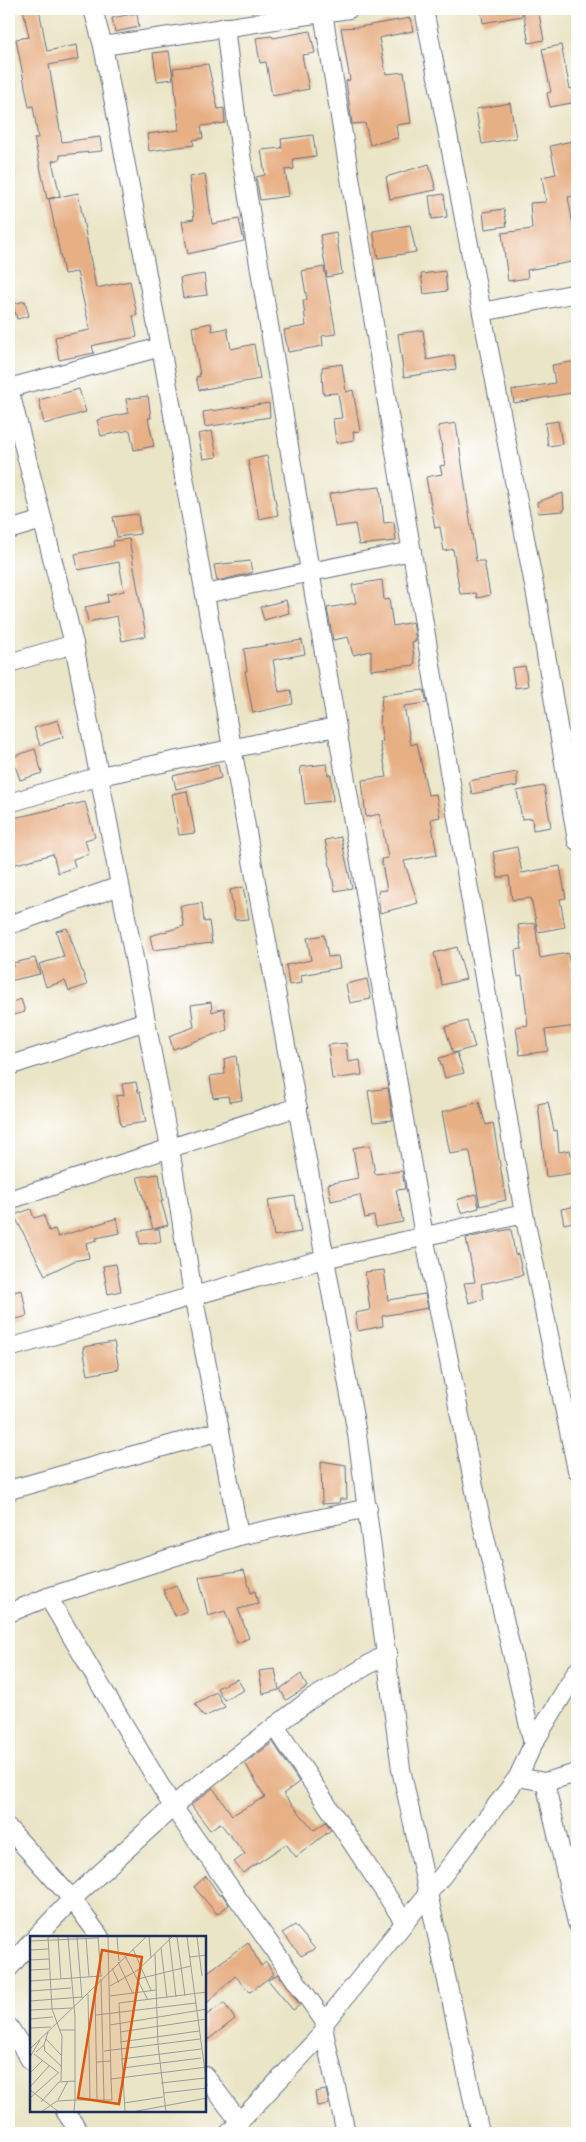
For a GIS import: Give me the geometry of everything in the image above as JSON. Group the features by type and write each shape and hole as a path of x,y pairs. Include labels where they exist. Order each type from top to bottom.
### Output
{"street":[{"path":"93,9 103,46 161,347 324,1260 357,1434 402,1768 480,2133"},
{"path":"103,46 348,9"},
{"path":"424,9 538,606 577,839"},
{"path":"323,13 524,1214 577,1470"},
{"path":"225,28 241,155 309,571 424,1236 478,1506 533,1744"},
{"path":"482,312 577,293"},
{"path":"161,347 9,388 74,644 170,1148 193,1296 239,1536"},
{"path":"9,530 42,520"},
{"path":"205,594 412,551"},
{"path":"9,663 74,644"},
{"path":"9,803 100,776 336,727"},
{"path":"9,925 120,886"},
{"path":"9,1066 146,1021"},
{"path":"9,1200 298,1108"},
{"path":"9,1348 324,1260 524,1214"},
{"path":"9,1490 220,1431"},
{"path":"9,1613 48,1598 239,1536 368,1508"},
{"path":"48,1598 173,1807 324,2027 346,2133"},
{"path":"37,1936 72,1899 173,1807 308,1701 388,1653"},
{"path":"206,2078 234,2127 324,2027 518,1777 533,1744 577,1671"},
{"path":"275,1726 405,1923"},
{"path":"518,1777 545,1782 577,1773"},
{"path":"545,1782 577,1923"},
{"path":"9,1829 72,1899 99,1936"},
{"path":"9,1968 30,1943"},
{"path":"9,2027 30,2059"},
{"path":"66,2112 80,2133"}],"building":[{"path":"23,9 39,9 47,51 77,45 79,59 49,65 62,142 100,137 102,151 60,155 60,159 52,161 60,196 47,199 34,138 38,138 33,106 29,107 16,39 29,37"},
{"path":"481,9 521,9 522,16 483,23"},
{"path":"538,9 544,40 529,43 523,11"},
{"path":"137,13 139,27 115,32 112,18"},
{"path":"410,18 413,31 379,38 386,74 404,72 411,123 396,125 398,138 370,145 365,123 352,124 346,81 350,80 341,28 359,27"},
{"path":"310,31 315,53 302,55 309,89 272,96 266,62 260,63 256,38 272,36 273,38"},
{"path":"561,45 570,89 575,88 577,102 550,107 547,93 551,92 542,49"},
{"path":"169,51 173,79 157,81 153,53"},
{"path":"208,64 218,109 224,108 225,123 201,126 203,138 193,140 194,145 149,151 147,134 179,130 173,68"},
{"path":"510,103 516,138 482,144 476,109"},
{"path":"313,135 316,156 293,159 294,169 285,170 289,196 260,200 256,177 265,175 261,150 282,148 281,139"},
{"path":"572,141 577,195 568,197 573,225 577,225 577,261 527,270 528,278 508,281 502,233 532,229 530,203 546,202 542,177 556,174 550,146"},
{"path":"429,164 436,190 390,199 386,177"},
{"path":"205,174 212,224 239,219 244,241 188,254 182,221 194,219 189,177"},
{"path":"78,193 96,288 130,281 137,315 133,316 137,337 92,346 94,353 59,360 55,337 90,330 77,272 64,274 49,199"},
{"path":"444,194 447,217 432,219 429,196"},
{"path":"504,209 507,226 485,229 483,212"},
{"path":"410,225 416,252 378,258 373,231"},
{"path":"336,232 342,274 327,277 320,235"},
{"path":"324,267 336,334 322,336 323,346 288,352 284,330 306,326 303,300 307,300 302,271"},
{"path":"445,271 447,291 424,294 421,274"},
{"path":"204,274 207,295 183,298 180,278"},
{"path":"25,301 29,316 17,319 13,304"},
{"path":"211,323 212,331 227,328 231,349 254,344 260,379 199,390 196,377 200,376 192,327"},
{"path":"423,330 427,360 454,355 456,369 404,377 398,334"},
{"path":"577,361 577,392 514,403 512,390 555,383 552,365"},
{"path":"342,364 346,392 353,390 360,431 353,432 354,440 336,443 333,419 342,418 338,393 323,394 322,367"},
{"path":"79,389 86,412 44,424 39,400"},
{"path":"148,396 151,418 148,418 154,446 134,450 130,430 101,436 97,420 128,413 126,399"},
{"path":"269,403 270,417 205,427 203,412"},
{"path":"558,421 562,444 548,446 545,423"},
{"path":"456,423 476,561 484,561 490,595 477,598 476,593 460,594 453,549 444,551 440,527 435,528 426,477 442,474 440,466 445,465 438,426"},
{"path":"212,431 217,457 203,459 198,434"},
{"path":"267,456 278,515 259,519 248,460"},
{"path":"380,487 384,523 394,522 396,541 359,545 355,524 335,527 329,494 361,488"},
{"path":"563,493 564,511 538,513 537,502"},
{"path":"138,514 140,534 117,537 113,517"},
{"path":"129,539 146,636 122,641 117,616 88,622 85,607 108,602 107,595 124,591 119,562 78,570 75,554 114,546 113,541"},
{"path":"250,561 252,573 217,581 214,565"},
{"path":"382,580 384,600 389,599 393,626 413,622 416,641 412,642 415,665 371,670 371,651 353,655 348,637 333,640 327,608 356,603 352,585"},
{"path":"286,600 289,613 264,620 260,607"},
{"path":"302,640 305,654 273,660 279,692 291,690 293,704 253,713 245,671 247,671 244,649"},
{"path":"525,666 528,686 515,688 512,668"},
{"path":"424,690 427,703 404,706 411,745 417,743 428,795 436,794 440,817 431,819 437,855 404,861 418,903 380,913 378,891 387,890 381,859 388,858 380,814 366,817 362,780 387,777 380,742 383,742 380,724 382,695"},
{"path":"58,720 63,737 40,745 34,728"},
{"path":"35,749 42,773 20,780 12,757"},
{"path":"327,764 328,775 331,775 333,801 305,804 300,767"},
{"path":"218,765 221,778 176,789 173,776"},
{"path":"517,772 517,786 472,794 469,781"},
{"path":"544,786 551,827 533,830 532,818 522,819 517,791"},
{"path":"187,791 195,833 179,835 172,794"},
{"path":"85,802 95,837 85,840 89,854 73,859 75,867 58,873 53,854 9,866 9,819"},
{"path":"341,837 352,888 335,891 325,840"},
{"path":"517,847 522,873 560,866 566,898 560,899 565,927 538,932 531,898 512,900 509,876 498,878 493,852"},
{"path":"243,887 249,919 235,920 230,890"},
{"path":"202,903 204,922 209,921 212,943 153,950 150,936 184,926 180,906"},
{"path":"535,923 540,958 568,953 577,1004 577,1026 545,1030 548,1051 520,1055 516,1027 528,1025 522,976 518,977 515,950 522,949 518,925"},
{"path":"67,928 87,985 69,991 65,981 46,987 39,964 64,957 56,931"},
{"path":"324,935 328,957 338,956 340,968 301,975 302,983 289,985 286,965 311,960 307,938"},
{"path":"457,947 466,979 442,985 434,953"},
{"path":"35,958 40,974 9,981 9,968 14,966 13,963"},
{"path":"367,979 371,999 350,1003 346,984"},
{"path":"21,999 25,1012 9,1016 9,1003"},
{"path":"211,1002 212,1012 224,1008 227,1030 173,1049 169,1036 194,1027 191,1005"},
{"path":"467,1021 475,1047 453,1053 445,1027"},
{"path":"346,1043 348,1062 360,1060 362,1075 332,1079 328,1045"},
{"path":"457,1053 464,1073 445,1078 439,1058"},
{"path":"236,1056 242,1100 229,1102 228,1096 213,1098 210,1076 225,1074 224,1059"},
{"path":"136,1082 146,1122 121,1126 116,1096 124,1095 122,1084"},
{"path":"388,1088 393,1120 373,1122 368,1091"},
{"path":"479,1102 486,1125 493,1123 506,1200 480,1206 470,1153 469,1151 450,1154 442,1112"},
{"path":"548,1102 554,1131 557,1130 559,1152 570,1150 574,1173 546,1177 538,1104"},
{"path":"370,1145 375,1174 402,1171 405,1189 396,1190 403,1222 376,1227 374,1216 365,1218 360,1195 331,1201 328,1184 358,1178 353,1148"},
{"path":"159,1174 163,1201 161,1201 168,1225 154,1229 159,1229 161,1242 140,1244 138,1231 153,1229 137,1177"},
{"path":"476,1194 479,1208 461,1213 457,1200"},
{"path":"295,1196 301,1232 274,1236 268,1200"},
{"path":"577,1206 577,1221 564,1224 561,1209"},
{"path":"31,1209 34,1218 44,1215 49,1231 55,1229 58,1237 117,1218 120,1233 96,1238 97,1240 86,1243 89,1258 74,1261 45,1275 14,1215"},
{"path":"511,1229 515,1255 518,1254 523,1275 481,1284 484,1299 469,1303 464,1283 475,1282 466,1238"},
{"path":"116,1264 121,1291 108,1294 103,1266"},
{"path":"384,1270 388,1300 425,1294 428,1308 382,1316 383,1326 358,1331 355,1313 370,1310 365,1272"},
{"path":"22,1290 27,1316 9,1321 9,1293"},
{"path":"114,1342 119,1369 88,1375 83,1347"},
{"path":"321,1461 346,1465 347,1499 340,1499 339,1503 322,1504"},
{"path":"244,1570 251,1593 255,1591 258,1604 238,1609 249,1638 237,1643 225,1611 208,1616 199,1577"},
{"path":"176,1585 187,1611 175,1616 163,1590"},
{"path":"275,1669 279,1690 263,1694 259,1671"},
{"path":"301,1674 307,1687 286,1700 280,1689"},
{"path":"237,1679 244,1690 224,1700 217,1688"},
{"path":"216,1692 225,1707 204,1717 195,1704"},
{"path":"273,1742 299,1782 283,1794 314,1830 326,1822 331,1830 296,1857 286,1844 243,1873 234,1862 245,1854 220,1823 210,1830 191,1805 213,1788 232,1815 265,1797 245,1763"},
{"path":"206,1876 219,1895 222,1894 229,1905 217,1914 194,1887"},
{"path":"295,1925 315,1949 301,1956 282,1933"},
{"path":"248,1942 261,1966 266,1962 274,1974 250,1992 235,1976 206,2004 206,1973"},
{"path":"278,1974 300,2005 293,2010 268,1980"},
{"path":"224,2003 235,2019 206,2041 206,2015"},
{"path":"326,2090 329,2104 317,2106 315,2092"}]}
